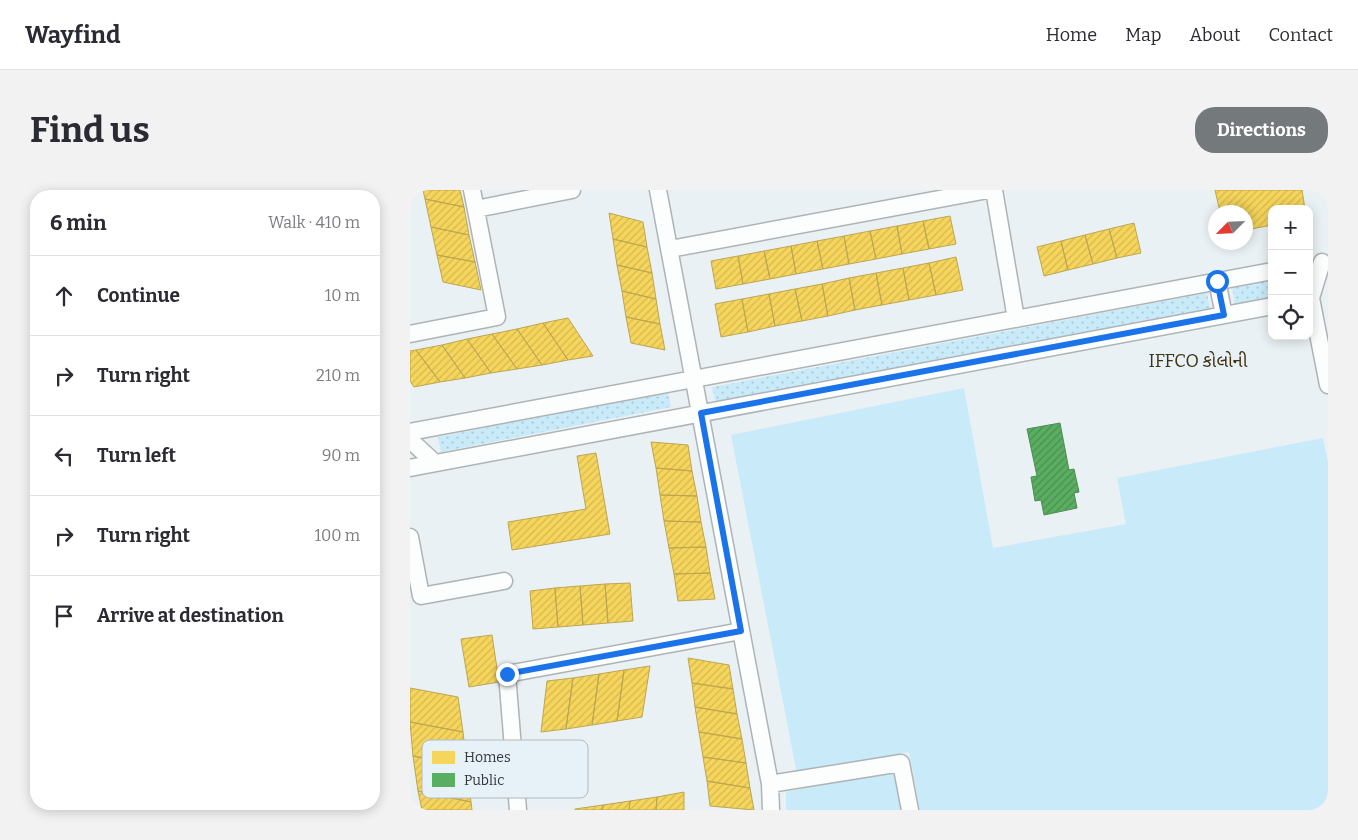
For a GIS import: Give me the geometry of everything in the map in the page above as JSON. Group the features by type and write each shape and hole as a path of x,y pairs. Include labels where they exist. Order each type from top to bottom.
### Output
{"street":[{"path":"410,334 498,317 472,190"},
{"path":"476,209 572,190"},
{"path":"658,190 770,784 771,810"},
{"path":"670,249 988,190"},
{"path":"994,190 1016,319"},
{"path":"1311,295 1320,261"},
{"path":"410,432 1268,272"},
{"path":"1217,281 1224,315"},
{"path":"1313,298 1328,295"},
{"path":"410,468 1268,307"},
{"path":"1313,312 1328,385"},
{"path":"410,440 435,463"},
{"path":"410,537 421,596 504,581"},
{"path":"512,740 507,674 741,631"},
{"path":"770,784 901,763 910,810"}],"shaded area":[{"path":"1268,280 1268,300 1235,306 1232,287"},
{"path":"1207,293 1210,308 715,402 712,387"},
{"path":"964,388 993,548 1126,524 1117,478 1323,438 1328,462 1328,810 920,810 909,752 797,774 731,435"},
{"path":"668,392 671,407 441,452 438,437"},
{"path":"894,770 901,810 786,810 786,792"}],"building: Homes":[{"path":"423,190 460,190 464,207 425,199"},
{"path":"1215,190 1302,190 1304,205 1268,205 1268,226 1253,229 1253,205 1218,205"},
{"path":"425,199 464,207 469,235 431,227"},
{"path":"609,213 643,222 647,247 613,239"},
{"path":"950,216 956,244 929,249 923,221"},
{"path":"923,221 929,249 902,254 897,226"},
{"path":"1134,223 1141,253 1117,258 1109,229"},
{"path":"897,226 902,254 876,259 870,231"},
{"path":"431,227 469,235 475,262 437,255"},
{"path":"1109,229 1117,258 1093,264 1085,235"},
{"path":"870,231 876,259 849,264 844,236"},
{"path":"1085,235 1093,264 1068,270 1061,241"},
{"path":"844,236 849,264 823,269 817,241"},
{"path":"613,239 647,247 652,273 617,265"},
{"path":"817,241 823,269 796,274 791,246"},
{"path":"1061,241 1068,270 1044,276 1037,247"},
{"path":"791,246 796,274 770,279 764,251"},
{"path":"764,251 770,279 743,284 738,256"},
{"path":"437,255 475,262 481,290 443,282"},
{"path":"738,256 743,284 716,289 711,261"},
{"path":"956,257 963,290 936,295 929,263"},
{"path":"929,263 936,295 909,300 903,268"},
{"path":"617,265 652,273 656,299 622,291"},
{"path":"903,268 909,300 882,305 876,273"},
{"path":"876,273 882,305 855,310 849,278"},
{"path":"849,278 855,310 828,316 822,284"},
{"path":"822,284 828,316 802,321 795,289"},
{"path":"795,289 802,321 775,326 769,294"},
{"path":"622,291 656,299 660,324 626,317"},
{"path":"769,294 775,326 748,332 742,299"},
{"path":"742,299 748,332 721,337 715,304"},
{"path":"626,317 660,324 665,350 631,343"},
{"path":"568,318 593,356 568,360 543,323"},
{"path":"543,323 568,360 542,365 517,329"},
{"path":"517,329 542,365 517,369 492,334"},
{"path":"492,334 517,369 491,373 467,339"},
{"path":"467,339 491,373 465,378 442,345"},
{"path":"442,345 465,378 440,382 416,350"},
{"path":"416,350 440,382 414,387 410,381 410,351"},
{"path":"651,442 688,445 692,471 656,468"},
{"path":"596,453 610,534 512,550 508,522 586,509 577,456"},
{"path":"656,468 692,471 697,496 660,495"},
{"path":"660,495 697,496 701,522 664,521"},
{"path":"664,521 701,522 706,547 669,548"},
{"path":"706,547 710,573 674,574 669,548"},
{"path":"710,573 715,599 678,601 674,574"},
{"path":"630,583 633,621 608,623 605,584"},
{"path":"605,584 608,623 583,625 580,586"},
{"path":"580,586 583,625 558,627 555,588"},
{"path":"555,588 558,627 533,629 530,591"},
{"path":"492,635 499,682 469,687 461,639"},
{"path":"688,658 729,665 733,689 692,683"},
{"path":"650,666 642,717 617,721 624,670"},
{"path":"624,670 617,721 592,725 599,674"},
{"path":"599,674 592,725 566,729 573,678"},
{"path":"573,678 566,729 541,732 547,681"},
{"path":"692,683 733,689 737,714 695,707"},
{"path":"410,688 458,697 463,732 410,722"},
{"path":"695,707 737,714 742,739 699,732"},
{"path":"410,722 463,732 464,740 422,740 422,758 413,756"},
{"path":"699,732 742,739 746,763 703,757"},
{"path":"413,756 422,758 422,792 418,791"},
{"path":"703,757 746,763 750,788 707,781"},
{"path":"707,781 750,788 754,810 710,806"},
{"path":"418,791 422,792 422,798 452,798 471,802 472,810 422,810"},
{"path":"684,792 684,810 656,810 657,797"},
{"path":"657,797 656,810 629,810 630,801"},
{"path":"452,798 471,798 471,802"},
{"path":"630,801 629,810 602,810 603,805"},
{"path":"603,805 602,810 575,810 575,809"}],"building: Public":[{"path":"1060,423 1069,470 1074,469 1079,492 1074,493 1077,508 1044,515 1041,500 1035,501 1031,477 1037,476 1027,429"}],"district":[{"name":"IFFCO કોલોની","path":"1198,361"}],"route":[{"path":"507,674 741,631 701,413 1224,315 1217,281"}]}
